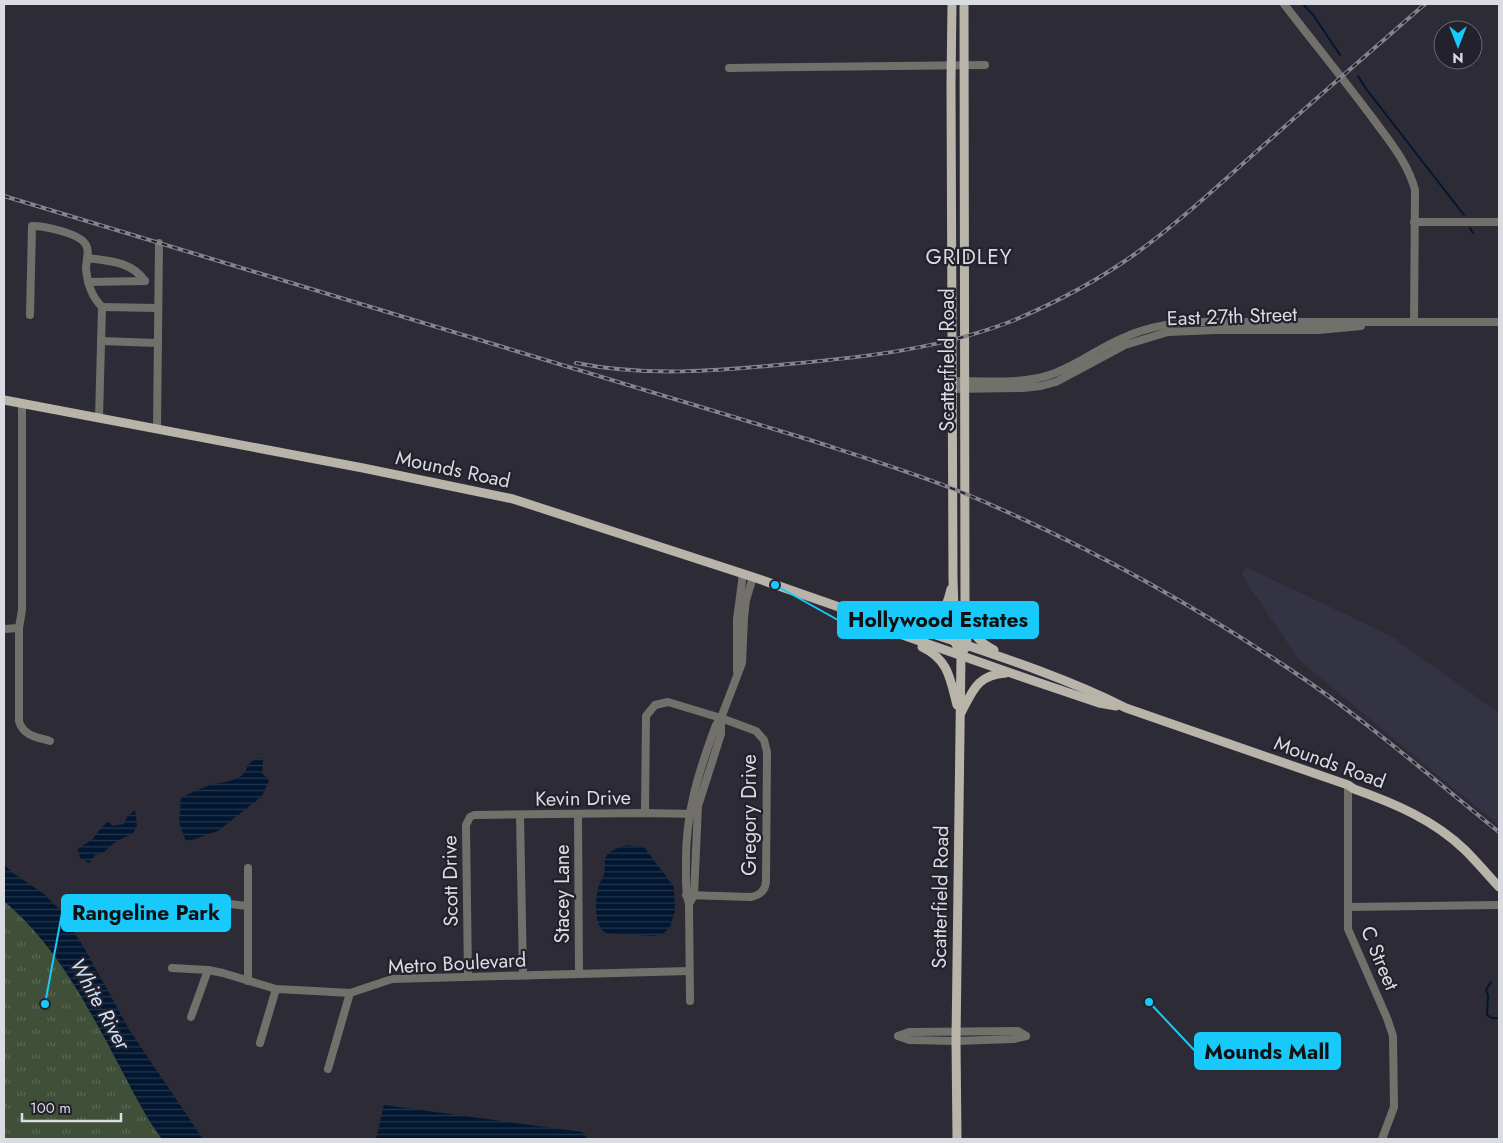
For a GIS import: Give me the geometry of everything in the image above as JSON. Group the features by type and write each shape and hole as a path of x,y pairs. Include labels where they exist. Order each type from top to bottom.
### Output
{"main road":[{"name":"Scatterfield Road","path":"952,4 953,579 955,642 961,655 956,1036 957,1139"},
{"name":"Scatterfield Road","path":"964,4 965,604 967,645"},
{"name":"Mounds Road","path":"4,400 363,468 513,499 753,577 882,622 895,621 967,645 1102,695 1126,708"},
{"path":"895,621 923,623 937,618 945,607 953,579"},
{"path":"965,604 969,622 979,640 1014,662"},
{"name":"Mounds Road","path":"882,622 891,631 1099,703 1126,708 1348,785 1395,804 1428,822 1464,850 1499,887"},
{"path":"891,631 933,652 942,660 948,670 960,715"},
{"path":"961,655 967,645"},
{"path":"960,715 970,696 982,681 993,674 1010,673"}],"street":[{"path":"1284,4 1354,93 1407,167 1415,190 1414,322"},
{"path":"729,68 985,65"},
{"path":"1414,222 1499,222"},
{"path":"30,315 32,226 45,226 83,240 87,246 86,268 88,282 95,300 102,307 158,308"},
{"path":"157,428 159,242"},
{"path":"87,258 124,264 145,281 88,282"},
{"path":"99,418 102,307"},
{"name":"East 27th Street","path":"953,385 1022,388 1056,382 1125,345 1168,332 1319,330 1403,322 1499,322"},
{"path":"101,342 158,343"},
{"path":"22,404 22,610 19,628 19,721 20,727 26,733 50,742"},
{"path":"737,676 737,619 743,574"},
{"path":"690,1001 689,904 693,814 697,778 716,725 722,718 744,652 746,600 753,577"},
{"path":"4,629 19,628"},
{"name":"Gregory Drive","path":"644,812 646,716 650,709 660,702 668,702 722,718 756,731 764,740 766,746 766,885 762,892 752,897 690,895"},
{"name":"C Street","path":"1348,785 1348,928 1393,1036 1394,1107 1382,1139"},
{"name":"Kevin Drive","path":"470,817 474,815 644,812 693,814"},
{"name":"Stacey Lane","path":"578,814 579,973"},
{"path":"520,815 523,975"},
{"name":"Scott Drive","path":"468,977 466,825 470,817"},
{"path":"248,868 248,981"},
{"path":"183,905 230,904 247,906"},
{"path":"1348,907 1499,904"},
{"name":"Metro Boulevard","path":"172,968 208,970 223,973 276,989 350,993 392,979 689,971"},
{"path":"192,1017 208,970"},
{"path":"260,1044 276,989"},
{"path":"328,1069 350,993"},
{"path":"956,1036 909,1032 898,1036 909,1040 956,1036 1018,1030 1026,1036 1014,1039 956,1036"}],"shaded area":[{"path":"1246,567 1389,635 1499,713 1499,825 1299,660 1241,574"}],"green space":[{"path":"4,901 39,936 82,997 144,1111 162,1139 4,1139"}],"water":[{"path":"260,758 263,760 262,773 269,781 262,796 218,831 186,842 179,822 181,798 207,786 238,778 246,771 251,762"},
{"path":"135,810 137,825 133,833 114,843 104,852 95,855 89,863 80,858 78,849 92,840 106,823 109,821 112,826 124,824 127,817"},
{"path":"628,845 644,847 674,887 675,911 670,927 664,933 654,936 606,933 599,924 596,911 597,897 599,885 604,875 606,857 614,850"},
{"name":"White River","path":"4,865 44,894 60,910 83,946 130,1031 203,1139 162,1139 144,1111 82,997 39,936 4,901"},
{"path":"384,1105 582,1132 588,1139 376,1139"}],"waterway":[{"path":"1303,4 1314,16 1340,55"},
{"path":"1358,76 1464,215"},
{"path":"1470,228 1473,233"},
{"path":"1491,982 1486,990 1488,995 1487,1015 1492,1018 1499,1018"}],"railway":[{"path":"576,363 629,370 735,369 874,355 957,339 1012,321 1044,307 1091,282 1121,264 1169,228 1425,4"},
{"path":"4,196 810,440 908,472 966,494 1100,557 1228,629 1335,701 1499,832"}],"place":[{"name":"Hollywood Estates","path":"775,585"},
{"name":"Mounds Mall","path":"1149,1002"},
{"name":"Rangeline Park","path":"45,1004"}],"district":[{"name":"GRIDLEY","path":"969,257"}]}
